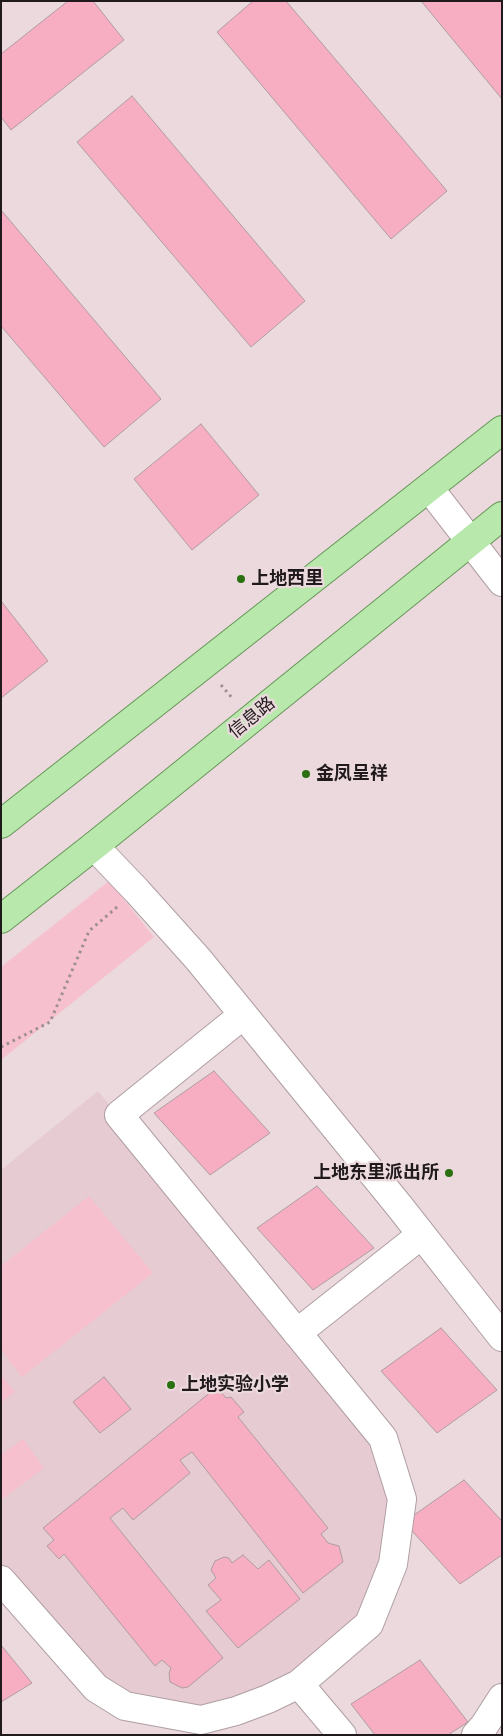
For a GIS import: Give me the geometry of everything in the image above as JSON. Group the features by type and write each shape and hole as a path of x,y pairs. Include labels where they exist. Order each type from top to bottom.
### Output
{"main road":[{"path":"1,824 502,430"},
{"name":"信息路","path":"1,919 502,516"}],"street":[{"path":"429,488 502,582"},
{"path":"94,846 195,956 422,1235 502,1337"},
{"path":"1,1580 96,1688 125,1706 202,1720 236,1711 268,1699 299,1684 369,1624 393,1564 402,1498 384,1438 119,1115 243,1015"},
{"path":"297,1333 422,1235"},
{"path":"299,1684 342,1735"},
{"path":"476,1735 502,1698"}],"path":[{"path":"204,666 250,720"},
{"path":"1,1047 50,1022 89,932 137,891"}],"shaded area":[{"path":"109,881 154,937 1,1060 1,967"},
{"name":"上地实验小学","path":"98,1091 383,1438 402,1499 369,1624 236,1711 125,1706 1,1579 1,1170"},
{"path":"89,1196 153,1273 22,1377 1,1350 1,1266"},
{"path":"1,1375 15,1392 1,1403"},
{"path":"23,1439 44,1468 1,1500 1,1455"}],"building":[{"path":"68,1 93,1 124,40 11,130 1,117 1,54"},
{"path":"253,1 286,1 447,191 391,239 217,32"},
{"path":"421,1 502,1 502,99"},
{"path":"132,96 305,301 251,347 77,142"},
{"path":"1,210 161,399 104,447 1,326"},
{"path":"201,424 259,495 192,550 134,479"},
{"path":"1,601 48,661 1,698"},
{"path":"214,1071 270,1133 210,1175 154,1113"},
{"path":"317,1186 374,1248 313,1290 257,1228"},
{"path":"441,1328 497,1390 437,1433 381,1371"},
{"path":"104,1377 131,1409 100,1433 73,1402"},
{"path":"217,1387 226,1398 231,1397 244,1412 238,1417 328,1528 321,1534 328,1543 339,1546 343,1562 303,1593 192,1452 180,1460 190,1473 133,1520 123,1508 110,1518 223,1658 188,1687 182,1688 170,1682 169,1673 171,1668 162,1660 155,1666 64,1554 59,1559 47,1546 54,1540 43,1528"},
{"path":"464,1480 502,1521 502,1555 460,1584 404,1522"},
{"path":"243,1555 258,1569 269,1560 300,1599 238,1648 206,1611 221,1600 208,1585 216,1578 211,1570 215,1561 224,1557 229,1558 232,1563"},
{"path":"1,1645 32,1683 1,1702"},
{"path":"420,1660 468,1722 448,1735 375,1735 351,1704"}],"place":[{"name":"上地西里","path":"241,579"},
{"name":"金凤呈祥","path":"306,774"},
{"name":"上地东里派出所","path":"449,1173"},
{"name":"上地实验小学","path":"171,1385"}]}
